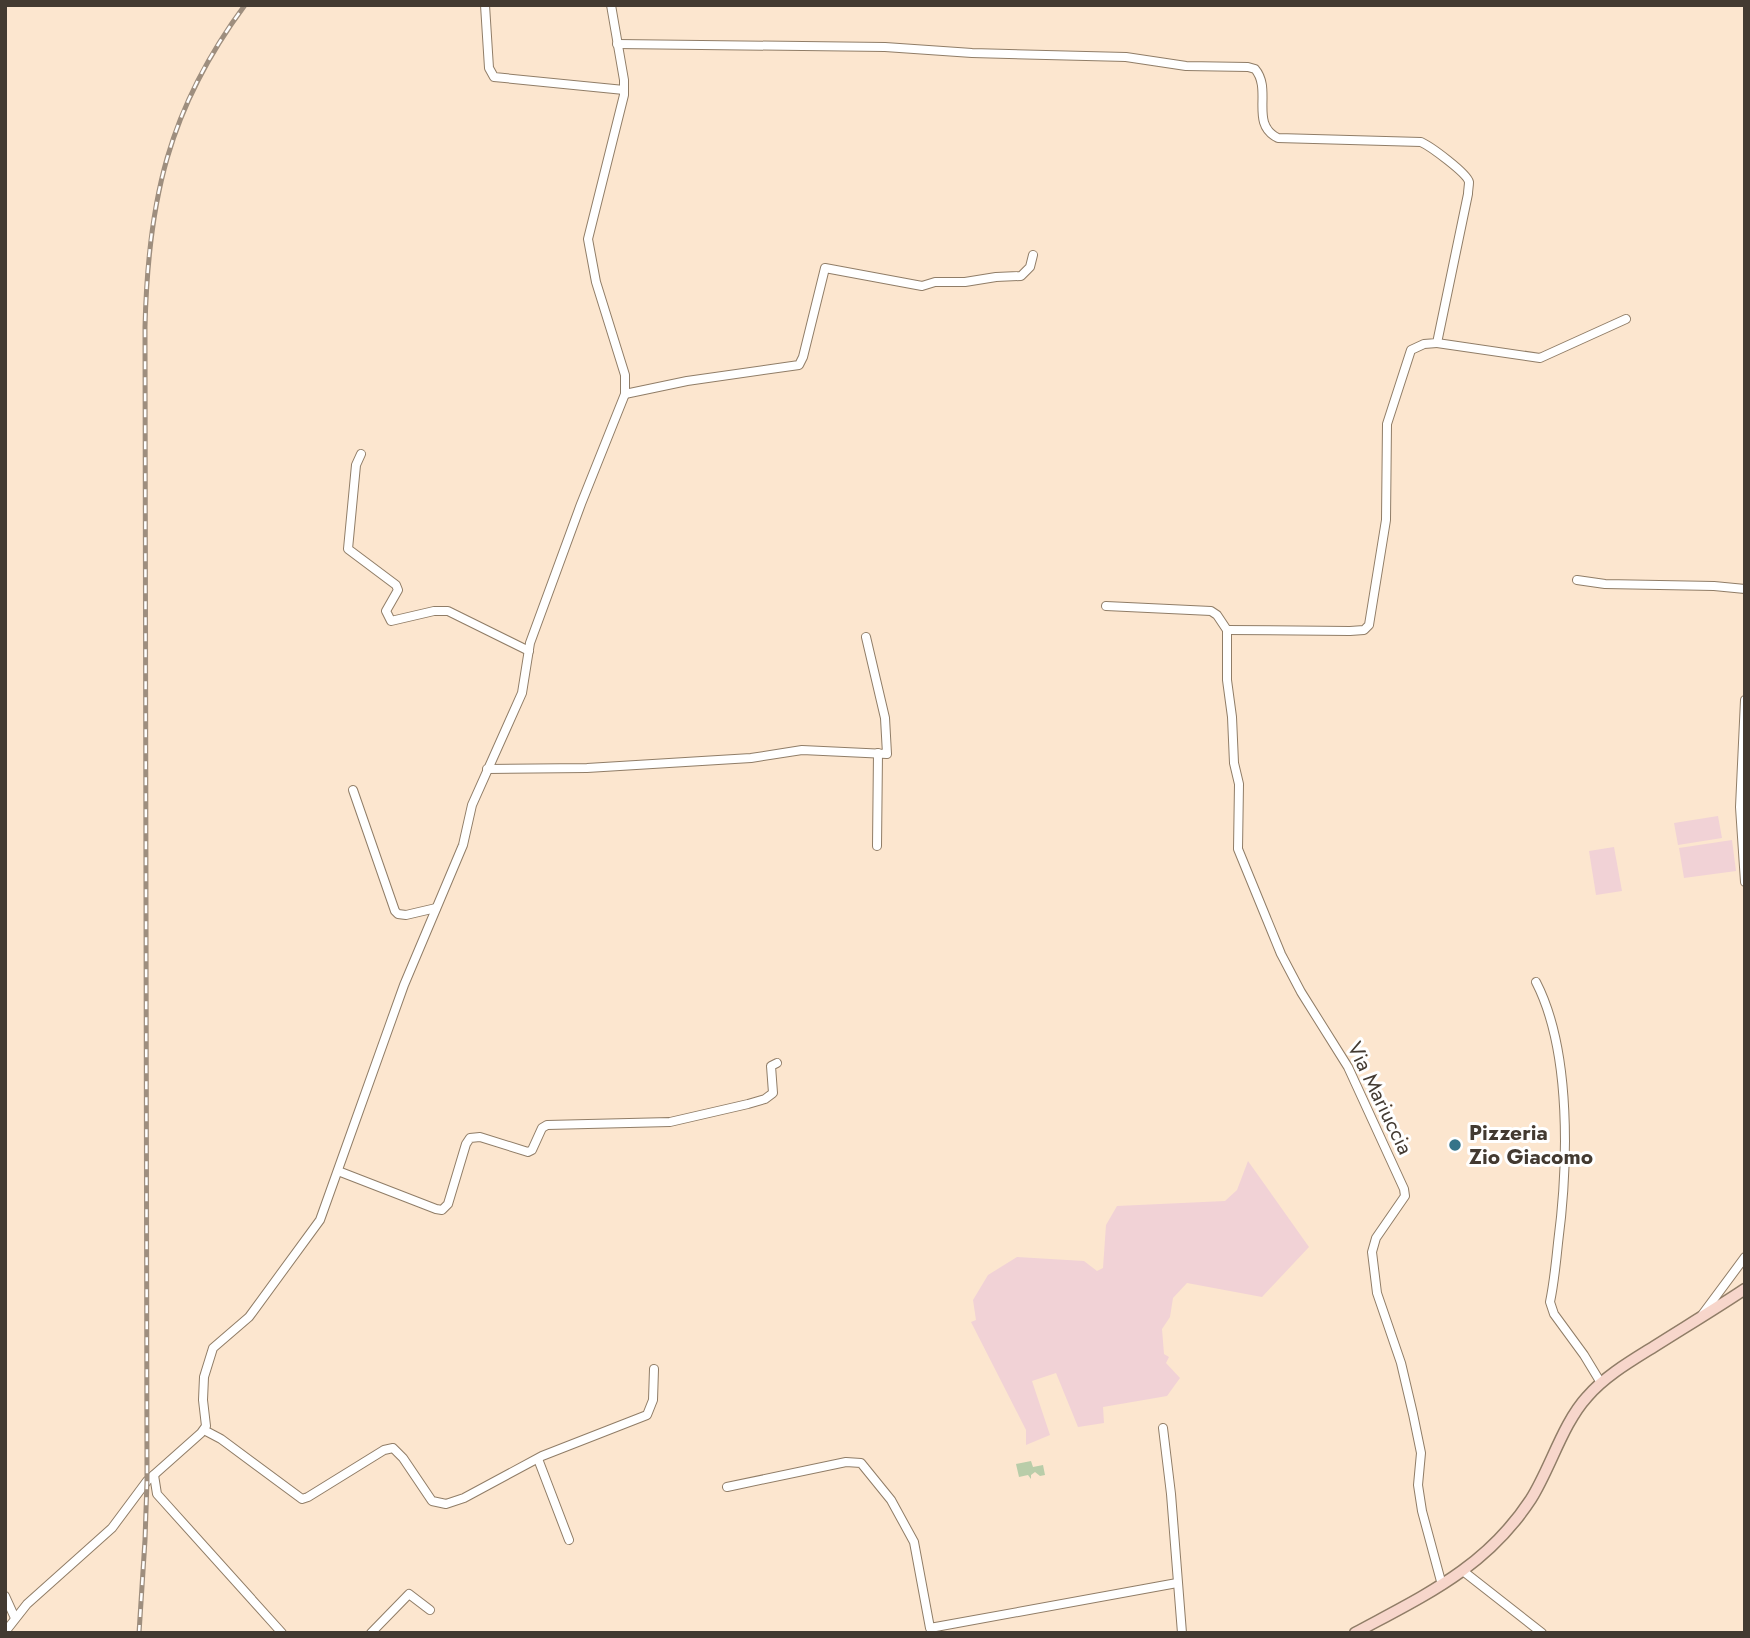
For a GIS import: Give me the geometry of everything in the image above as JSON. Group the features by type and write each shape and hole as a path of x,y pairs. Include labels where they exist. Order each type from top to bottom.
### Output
{"main road":[{"path":"1355,1633 1442,1585 1464,1571 1498,1542 1532,1498 1585,1399 1601,1383 1745,1289"}],"street":[{"path":"485,5 489,68 494,77 624,90"},
{"path":"5,1632 27,1604 112,1528 137,1492 204,1430 206,1426 203,1391 213,1348 249,1317 320,1220 404,985 463,845 472,805 522,693 529,651 581,504 625,394 625,375 596,282 588,239 624,90 611,5"},
{"path":"617,44 885,47 1126,57 1186,66 1255,69 1263,82 1262,120 1270,134 1278,138 1421,142 1464,174 1469,181 1437,342"},
{"path":"625,394 687,381 799,365 825,268 922,286 935,282 1018,277 1027,272 1033,254"},
{"path":"1106,606 1212,611 1227,630 1364,630 1369,625 1386,520 1387,424 1411,350 1437,342 1540,358 1626,319"},
{"path":"361,454 356,465 348,550 397,586 398,590 386,611 391,621 434,611 448,611 529,651"},
{"path":"1577,580 1605,584 1745,589"},
{"name":"Via Mariuccia","path":"1227,630 1227,680 1234,763 1239,784 1238,849 1281,954 1301,992 1348,1067 1404,1189 1405,1196 1376,1238 1372,1252 1377,1293 1401,1363 1413,1414 1420,1453 1418,1485 1422,1511 1442,1585"},
{"path":"487,769 587,768 751,758 802,750 887,754 885,718 866,637"},
{"path":"1745,700 1740,807 1745,882"},
{"path":"877,846 878,753"},
{"path":"353,790 395,911 406,915 436,908"},
{"path":"1536,982 1544,996 1553,1031 1566,1137 1564,1190 1550,1302 1554,1314 1584,1354 1601,1383"},
{"path":"338,1171 442,1209 448,1204 470,1138 480,1137 528,1152 532,1150 542,1128 547,1125 670,1122 748,1104 770,1097 773,1093 771,1066 777,1063"},
{"path":"1700,1318 1745,1257"},
{"path":"204,1430 221,1439 302,1499 391,1448 403,1458 432,1501 442,1504 464,1498 538,1459 646,1415 653,1400 654,1369"},
{"path":"1163,1428 1182,1633"},
{"path":"538,1459 569,1540"},
{"path":"727,1488 846,1462 861,1463 891,1500 914,1542 930,1628 1177,1583"},
{"path":"154,1475 157,1494 282,1633"},
{"path":"1464,1571 1542,1633"},
{"path":"371,1633 410,1594 430,1610"},
{"path":"5,1596 15,1618"}],"shaded area":[{"path":"1718,816 1722,838 1678,845 1674,823"},
{"path":"1732,840 1736,871 1684,878 1679,848"},
{"path":"1614,847 1622,891 1596,895 1589,851"},
{"path":"1248,1161 1309,1247 1262,1297 1187,1283 1173,1298 1170,1317 1162,1329 1164,1354 1169,1357 1166,1363 1180,1378 1167,1396 1103,1407 1104,1423 1078,1427 1056,1373 1032,1381 1050,1435 1026,1445 1026,1430 971,1322 976,1320 973,1300 988,1275 1017,1257 1084,1261 1097,1271 1103,1268 1106,1225 1117,1206 1225,1201 1237,1190"},
{"path":"1031,1461 1033,1467 1043,1465 1045,1475 1040,1476 1035,1472 1031,1479 1028,1475 1019,1477 1016,1464"}],"railway":[{"path":"139,1633 147,1481 147,281 158,197 180,119 197,81 245,5"}],"place":[{"name":"Pizzeria Zio Giacomo","path":"1455,1145"}]}
